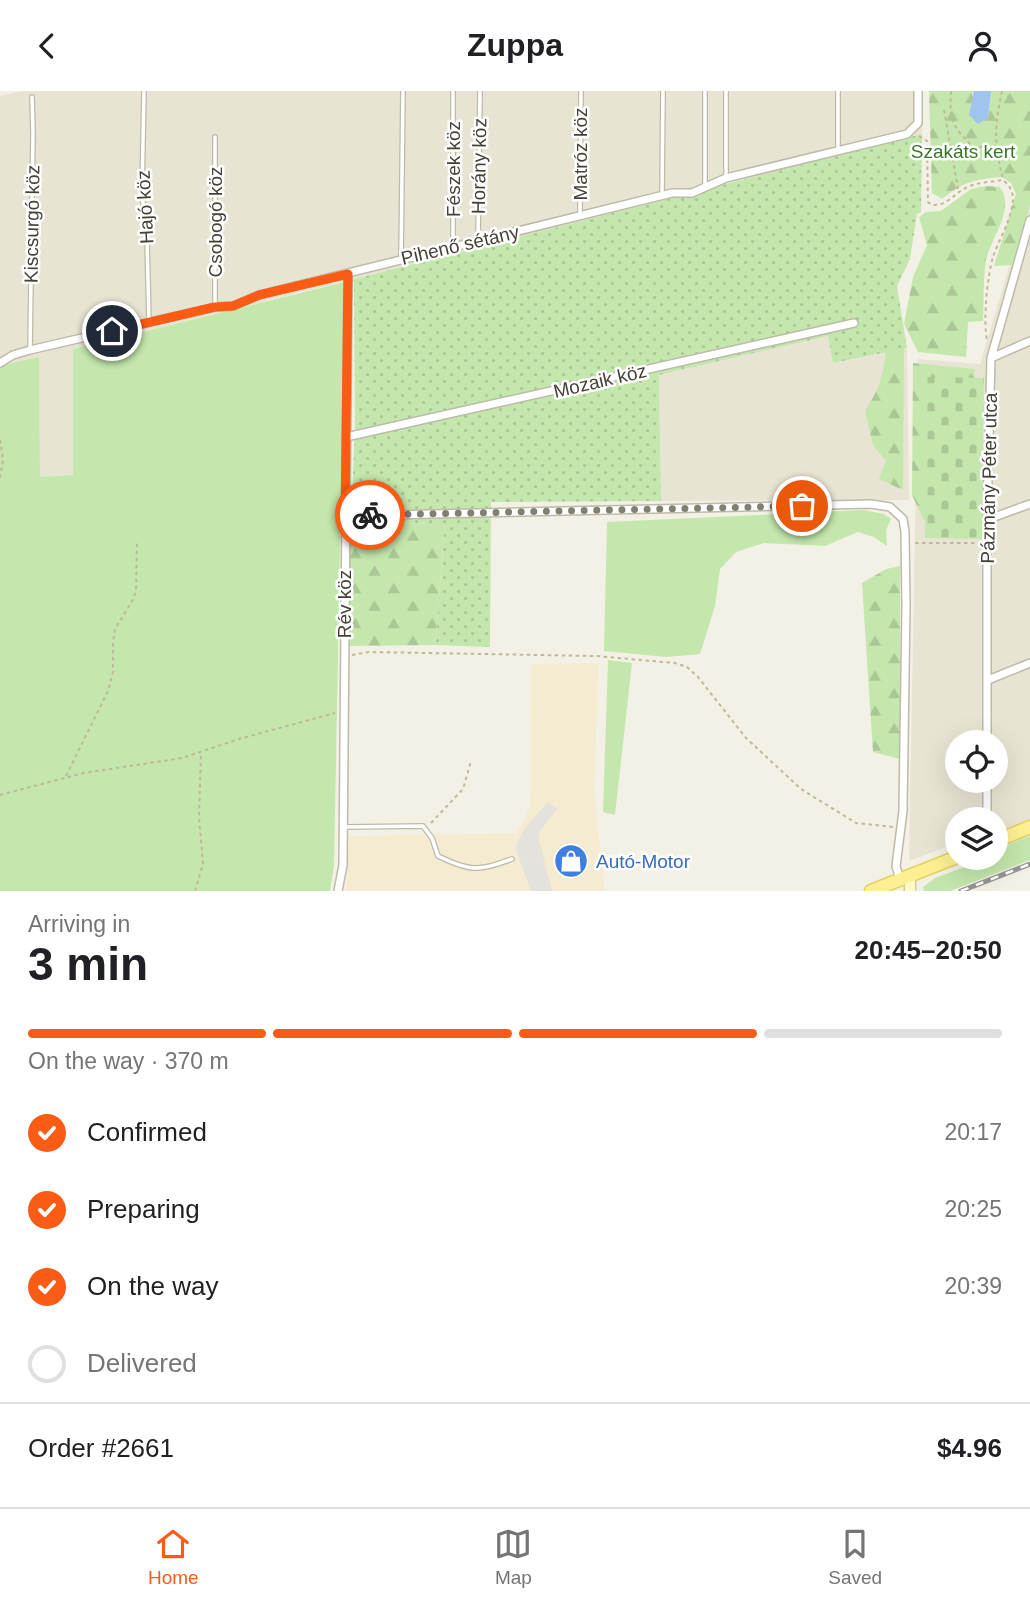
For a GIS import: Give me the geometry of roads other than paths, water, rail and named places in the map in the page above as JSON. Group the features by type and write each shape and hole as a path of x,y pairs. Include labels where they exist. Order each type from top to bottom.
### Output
{"main road":[{"path":"1008,836 1030,827"},
{"path":"871,891 945,862"}],"street":[{"name":"Pihenő sétány","path":"0,363 13,355 30,350 215,307 233,306 259,295 401,259 662,196 692,193 726,178 907,134 918,123 918,91"},
{"name":"Pázmány Péter utca","path":"987,730 990,358 1030,220"},
{"name":"Rév köz","path":"338,891 343,827 348,274"},
{"name":"Mozaik köz","path":"346,437 854,323"},
{"path":"990,358 1030,341"},
{"path":"345,516 871,504 890,507 903,519 905,543 901,828 897,866 910,891"},
{"path":"987,516 997,516 1030,504"},
{"path":"988,680 1030,663"}],"lane":[{"name":"Hajó köz","path":"144,91 142,193 147,239 149,322"},
{"path":"401,259 404,91"},
{"name":"Fészek köz","path":"453,91 453,247"},
{"name":"Horány köz","path":"478,241 480,91"},
{"name":"Matróz köz","path":"580,216 581,91"},
{"path":"662,196 663,91"},
{"path":"705,91 705,187"},
{"path":"726,91 726,178"},
{"path":"838,91 838,152"},
{"name":"Kiscsurgó köz","path":"30,350 32,97"},
{"name":"Csobogó köz","path":"215,137 215,307"},
{"path":"343,827 423,826 432,838 438,856 464,868 487,868 512,859"}],"water":[{"path":"974,91 991,91 988,118 978,124 969,115"}],"railway":[{"path":"961,891 1030,864"}],"place":[{"name":"Autó-Motor","path":"571,861"}],"park label":[{"name":"Szakáts kert","path":"963,151"}]}
